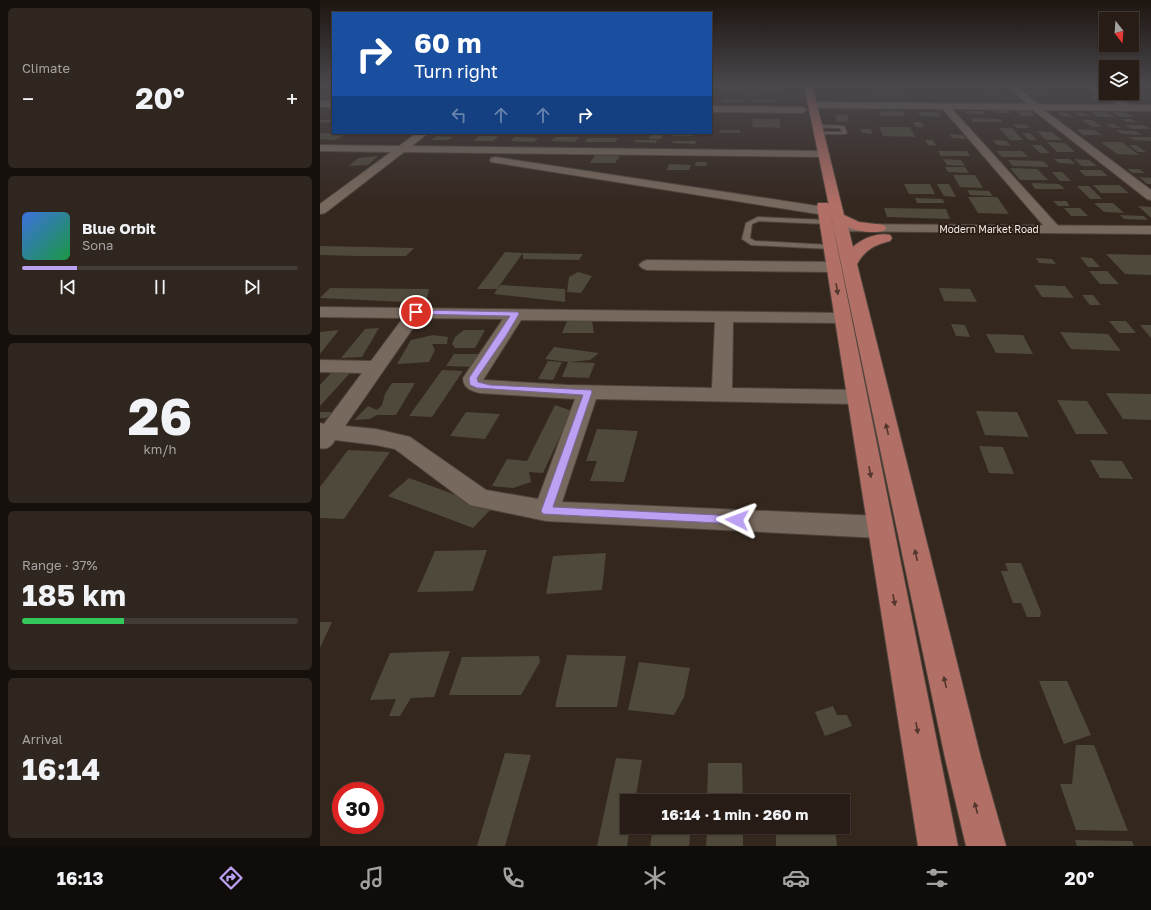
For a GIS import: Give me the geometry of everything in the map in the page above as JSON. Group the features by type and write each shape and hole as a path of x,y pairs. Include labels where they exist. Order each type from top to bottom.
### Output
{"main road":[{"path":"814,124 834,236 986,846"},
{"path":"834,236 856,226 882,233"},
{"path":"834,236 859,248 882,233"},
{"path":"834,236 842,318 938,846"}],"street":[{"path":"712,131 807,124"},
{"path":"961,124 1054,229"},
{"path":"1058,124 1151,196"},
{"path":"320,210 422,134"},
{"path":"320,148 459,149 672,134"},
{"path":"459,149 458,151 462,153 834,236"},
{"name":"Modern Market Road","path":"834,236 882,233 1054,229 1151,238"},
{"name":"Modern Market Road","path":"882,233 1098,233 1151,230"},
{"path":"647,265 834,236"},
{"path":"320,312 842,318"},
{"path":"324,436 377,367 416,312"},
{"path":"515,314 502,336 473,378 473,383 480,387 588,392 856,396"},
{"path":"722,394 724,316"},
{"path":"320,366 377,367"},
{"path":"546,511 588,392"},
{"path":"324,436 376,437 402,443 479,498 546,511 880,527"}],"lane":[{"path":"758,219 834,236 754,242 746,239 749,223 758,219"}],"building":[{"path":"752,124 780,124 780,128 752,127"},
{"path":"914,124 923,124 925,127 916,127"},
{"path":"1013,124 1027,125 1031,128 1017,128"},
{"path":"1088,124 1099,124 1103,127 1092,127"},
{"path":"1107,124 1115,124 1121,128 1112,128"},
{"path":"1124,125 1144,125 1151,129 1131,129"},
{"path":"879,127 910,127 915,137 883,136"},
{"path":"999,128 1012,128 1023,140 1010,140"},
{"path":"860,129 871,129 872,134 862,133"},
{"path":"1076,129 1094,130 1102,135 1083,135"},
{"path":"720,130 740,130 740,133 719,133"},
{"path":"1116,130 1136,131 1142,135 1122,134"},
{"path":"1037,131 1052,132 1062,140 1046,140"},
{"path":"320,133 346,134 335,140 320,139"},
{"path":"1022,133 1030,133 1037,140 1029,140"},
{"path":"651,134 663,134 661,139 649,139"},
{"path":"673,134 695,134 694,136 672,136"},
{"path":"949,134 963,135 966,139 952,138"},
{"path":"437,136 453,137 448,140 432,140"},
{"path":"479,136 498,136 493,141 474,141"},
{"path":"515,137 538,138 534,142 511,141"},
{"path":"556,137 579,137 575,142 551,141"},
{"path":"1128,137 1151,137 1151,141 1134,140"},
{"path":"588,138 618,138 615,142 585,142"},
{"path":"636,140 657,140 656,143 634,142"},
{"path":"925,140 933,140 936,146 928,145"},
{"path":"993,140 1006,141 1011,146 997,145"},
{"path":"673,141 696,141 695,144 672,143"},
{"path":"1047,142 1065,143 1075,152 1057,152"},
{"path":"1101,142 1122,142 1139,155 1117,154"},
{"path":"1032,145 1041,145 1049,153 1040,153"},
{"path":"1129,145 1136,145 1146,152 1138,152"},
{"path":"938,151 967,151 970,156 941,156"},
{"path":"996,151 1022,151 1028,157 1002,157"},
{"path":"595,155 620,156 615,163 590,163"},
{"path":"378,156 368,165 349,166 358,158"},
{"path":"943,159 961,160 965,166 947,165"},
{"path":"1054,159 1070,159 1075,164 1059,163"},
{"path":"1074,159 1089,160 1097,166 1082,166"},
{"path":"1008,160 1043,161 1049,167 1013,166"},
{"path":"696,162 707,162 706,166 695,166"},
{"path":"669,164 691,165 689,170 667,170"},
{"path":"945,167 965,167 969,173 948,172"},
{"path":"1010,168 1037,169 1048,180 1020,180"},
{"path":"1127,169 1139,169 1145,173 1133,173"},
{"path":"1079,170 1101,170 1108,176 1085,176"},
{"path":"1052,172 1062,172 1071,181 1060,181"},
{"path":"953,175 975,175 983,188 960,187"},
{"path":"1139,177 1151,178 1151,184 1147,184"},
{"path":"1031,183 1059,184 1065,189 1035,189"},
{"path":"904,184 930,184 935,194 909,194"},
{"path":"937,184 949,184 956,197 944,196"},
{"path":"1093,185 1119,185 1129,193 1101,193"},
{"path":"1077,186 1089,186 1102,199 1090,199"},
{"path":"967,190 989,191 993,196 970,195"},
{"path":"968,197 997,197 1009,214 978,213"},
{"path":"915,198 942,199 945,203 917,203"},
{"path":"1053,201 1066,201 1070,206 1058,206"},
{"path":"1094,203 1113,203 1124,213 1104,212"},
{"path":"1138,206 1151,207 1151,218"},
{"path":"884,208 946,209 950,219 887,217"},
{"path":"1064,208 1080,208 1088,216 1071,216"},
{"path":"1120,215 1144,216 1148,220 1124,219"},
{"path":"320,246 414,248 406,256 359,256 320,255"},
{"path":"505,252 523,253 497,289 477,289"},
{"path":"523,253 583,254 579,260 523,259"},
{"path":"1106,254 1151,255 1151,275 1125,274"},
{"path":"1080,257 1092,258 1100,267 1088,267"},
{"path":"1036,258 1052,259 1056,264 1039,263"},
{"path":"1089,271 1107,271 1119,284 1100,284"},
{"path":"578,272 592,276 581,293 567,292 569,277"},
{"path":"501,285 565,289 565,302 494,294"},
{"path":"1034,285 1065,286 1074,298 1042,297"},
{"path":"330,288 429,289 426,303 320,298"},
{"path":"939,288 970,289 977,302 944,301"},
{"path":"1082,295 1093,295 1101,305 1090,305"},
{"path":"567,321 592,321 594,333 562,333"},
{"path":"1109,321 1126,321 1136,333 1119,333"},
{"path":"951,324 965,325 970,337 956,336"},
{"path":"1140,325 1151,325 1151,338"},
{"path":"379,328 362,357 341,358 365,329"},
{"path":"339,330 320,354 320,332"},
{"path":"464,330 485,330 475,348 455,348 452,344 455,337"},
{"path":"1060,332 1108,334 1121,351 1071,349"},
{"path":"986,334 1023,335 1033,354 996,353"},
{"path":"433,335 448,337 447,344 432,344 435,350 429,362 397,364 411,340"},
{"path":"554,347 599,353 590,360 570,362 595,363 589,378 562,377 568,362 545,359"},
{"path":"454,354 481,354 473,367 446,366"},
{"path":"548,361 562,362 553,380 538,379"},
{"path":"442,370 463,371 432,417 409,416"},
{"path":"332,372 351,372 320,406 320,385"},
{"path":"392,383 415,383 396,415 377,415 370,419 354,420 368,406 377,410 382,405 385,394"},
{"path":"1106,393 1151,394 1151,420 1123,419"},
{"path":"1057,400 1087,401 1108,434 1076,434"},
{"path":"555,405 572,411 543,473 529,472 531,482 513,488 492,486 507,459 527,461"},
{"path":"976,411 1017,412 1029,437 985,435"},
{"path":"320,412 335,412 326,418 320,418"},
{"path":"466,412 500,414 485,439 450,436"},
{"path":"597,429 638,431 624,482 590,481 597,461 586,461"},
{"path":"979,446 1003,447 1014,474 989,473"},
{"path":"348,450 390,452 344,519 320,518 320,487"},
{"path":"1090,460 1122,461 1133,479 1100,478"},
{"path":"409,478 492,508 473,528 388,496"},
{"path":"487,550 473,591 417,592 435,551"},
{"path":"606,553 602,590 546,594 553,556"},
{"path":"1005,563 1021,563 1041,612 1040,617 1027,617 1021,603 1013,603 1001,571 1008,571"},
{"path":"320,622 332,622 320,648"},
{"path":"450,651 434,697 411,698 400,716 389,716 396,699 370,700 390,653"},
{"path":"567,655 626,656 617,707 555,707"},
{"path":"539,656 540,662 521,695 449,695 462,657"},
{"path":"639,662 690,668 684,697 674,715 628,710"},
{"path":"1039,681 1067,681 1091,735 1064,744"},
{"path":"833,706 837,715 847,715 852,726 825,736 815,712"},
{"path":"1076,745 1094,745 1128,831 1076,830 1060,784 1072,784"},
{"path":"505,753 531,755 505,846 477,846"},
{"path":"616,758 642,760 636,794 620,794 620,834 629,834 627,846 597,846"},
{"path":"708,763 742,763 743,794 707,794"},
{"path":"652,834 690,834 689,846 650,846"},
{"path":"707,834 743,834 743,846 706,846"},
{"path":"776,834 836,834 837,846 776,846"},
{"path":"1075,840 1132,841 1134,846 1077,846"}],"route":[{"path":"416,312 515,314 502,336 473,378 473,383 480,387 588,392 546,511 737,520"}]}
